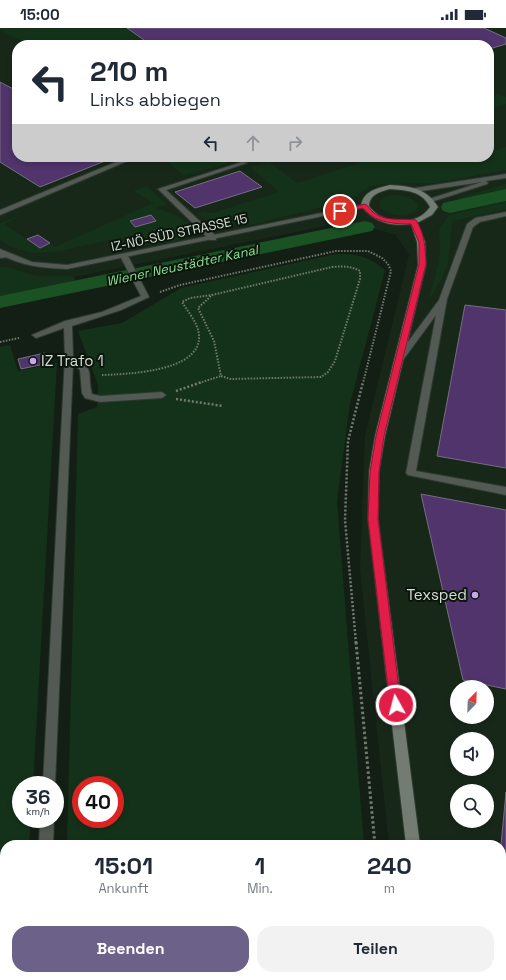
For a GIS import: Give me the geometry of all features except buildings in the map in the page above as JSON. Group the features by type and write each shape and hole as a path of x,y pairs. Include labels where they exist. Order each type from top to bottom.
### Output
{"street":[{"path":"0,214 122,162"},
{"path":"213,238 161,188 244,163"},
{"path":"415,190 431,200 434,207 431,213 424,218 413,222 398,222 383,219 371,214 365,206 365,200 370,194 379,190 397,188 415,190 504,176"},
{"path":"431,200 481,185 504,176"},
{"name":"IZ-NÖ-SÜD STRASSE 15","path":"2,254 16,260 44,266 67,267 365,206"},
{"path":"506,214 478,220 470,226 443,299 411,473 506,491"},
{"path":"412,840 373,519 374,472 380,436 422,264 422,242 419,231 413,222"},
{"path":"36,335 68,323 99,316 128,305 145,296 124,256"},
{"path":"400,358 443,299"},
{"path":"49,776 69,357 68,323"},
{"path":"69,357 83,368 86,377 86,391 88,396 100,399 162,394"},
{"path":"46,840 47,828"}],"path":[{"path":"145,296 180,285 336,251 368,252 382,258"},
{"path":"86,377 153,371 170,366 188,356 199,346 200,335 182,302 190,298 212,295 332,267 344,266 360,271 360,279 335,361 328,372 321,377 304,376 230,379 221,376 188,388 162,394"},
{"path":"212,295 198,308 214,341 221,376"},
{"path":"162,394 174,399 223,406"}],"shaded area":[{"path":"0,28 506,28 506,840 388,840 360,569 365,436 409,255 395,234 345,222 74,277 0,280"},
{"path":"0,28 127,28 144,40 20,40 0,30"},
{"path":"494,94 499,94 506,97 506,104 494,108"},
{"path":"506,147 506,170 435,183 383,184 371,186 347,201 254,224 213,221 202,217 198,213 205,211 212,213 279,192 250,167 269,162 297,183 362,162 494,162 494,151"},
{"path":"168,162 228,162 225,164 184,175"},
{"path":"506,184 506,192 457,202 459,198"},
{"path":"146,186 166,204 156,208 171,213 189,224 192,228 188,234 169,243 154,243 125,238 109,240 61,251 46,252 30,252 15,248 0,240 0,223 17,218 4,224 39,248 50,243 55,247 153,203 134,191"},
{"path":"398,195 411,198 418,204 416,211 397,215 388,213 380,207 379,201 386,196"},
{"path":"506,202 506,209 452,221 448,262 441,280 428,301 438,266 440,248 439,230 449,215"},
{"path":"336,254 357,255 368,259 385,270 350,404 337,501 364,840 67,840 78,414 97,407 98,385 78,331 122,323 181,288"},
{"path":"0,267 38,276 74,277 76,281 0,297"},
{"path":"10,345 18,371 57,363 34,776 12,776 12,828 30,828 29,840 0,840 0,347"}],"waterway":[{"name":"Wiener Neustädter Kanal","path":"450,207 506,195"},
{"name":"Wiener Neustädter Kanal","path":"0,302 365,227"}],"place":[{"name":"IZ Trafo 1","path":"33,361"},
{"name":"Texsped","path":"475,595"}],"route":[{"path":"340,211 365,206 371,214 383,219 398,222 413,222 419,231 422,242 422,264 380,436 374,472 373,519 396,705"}]}
